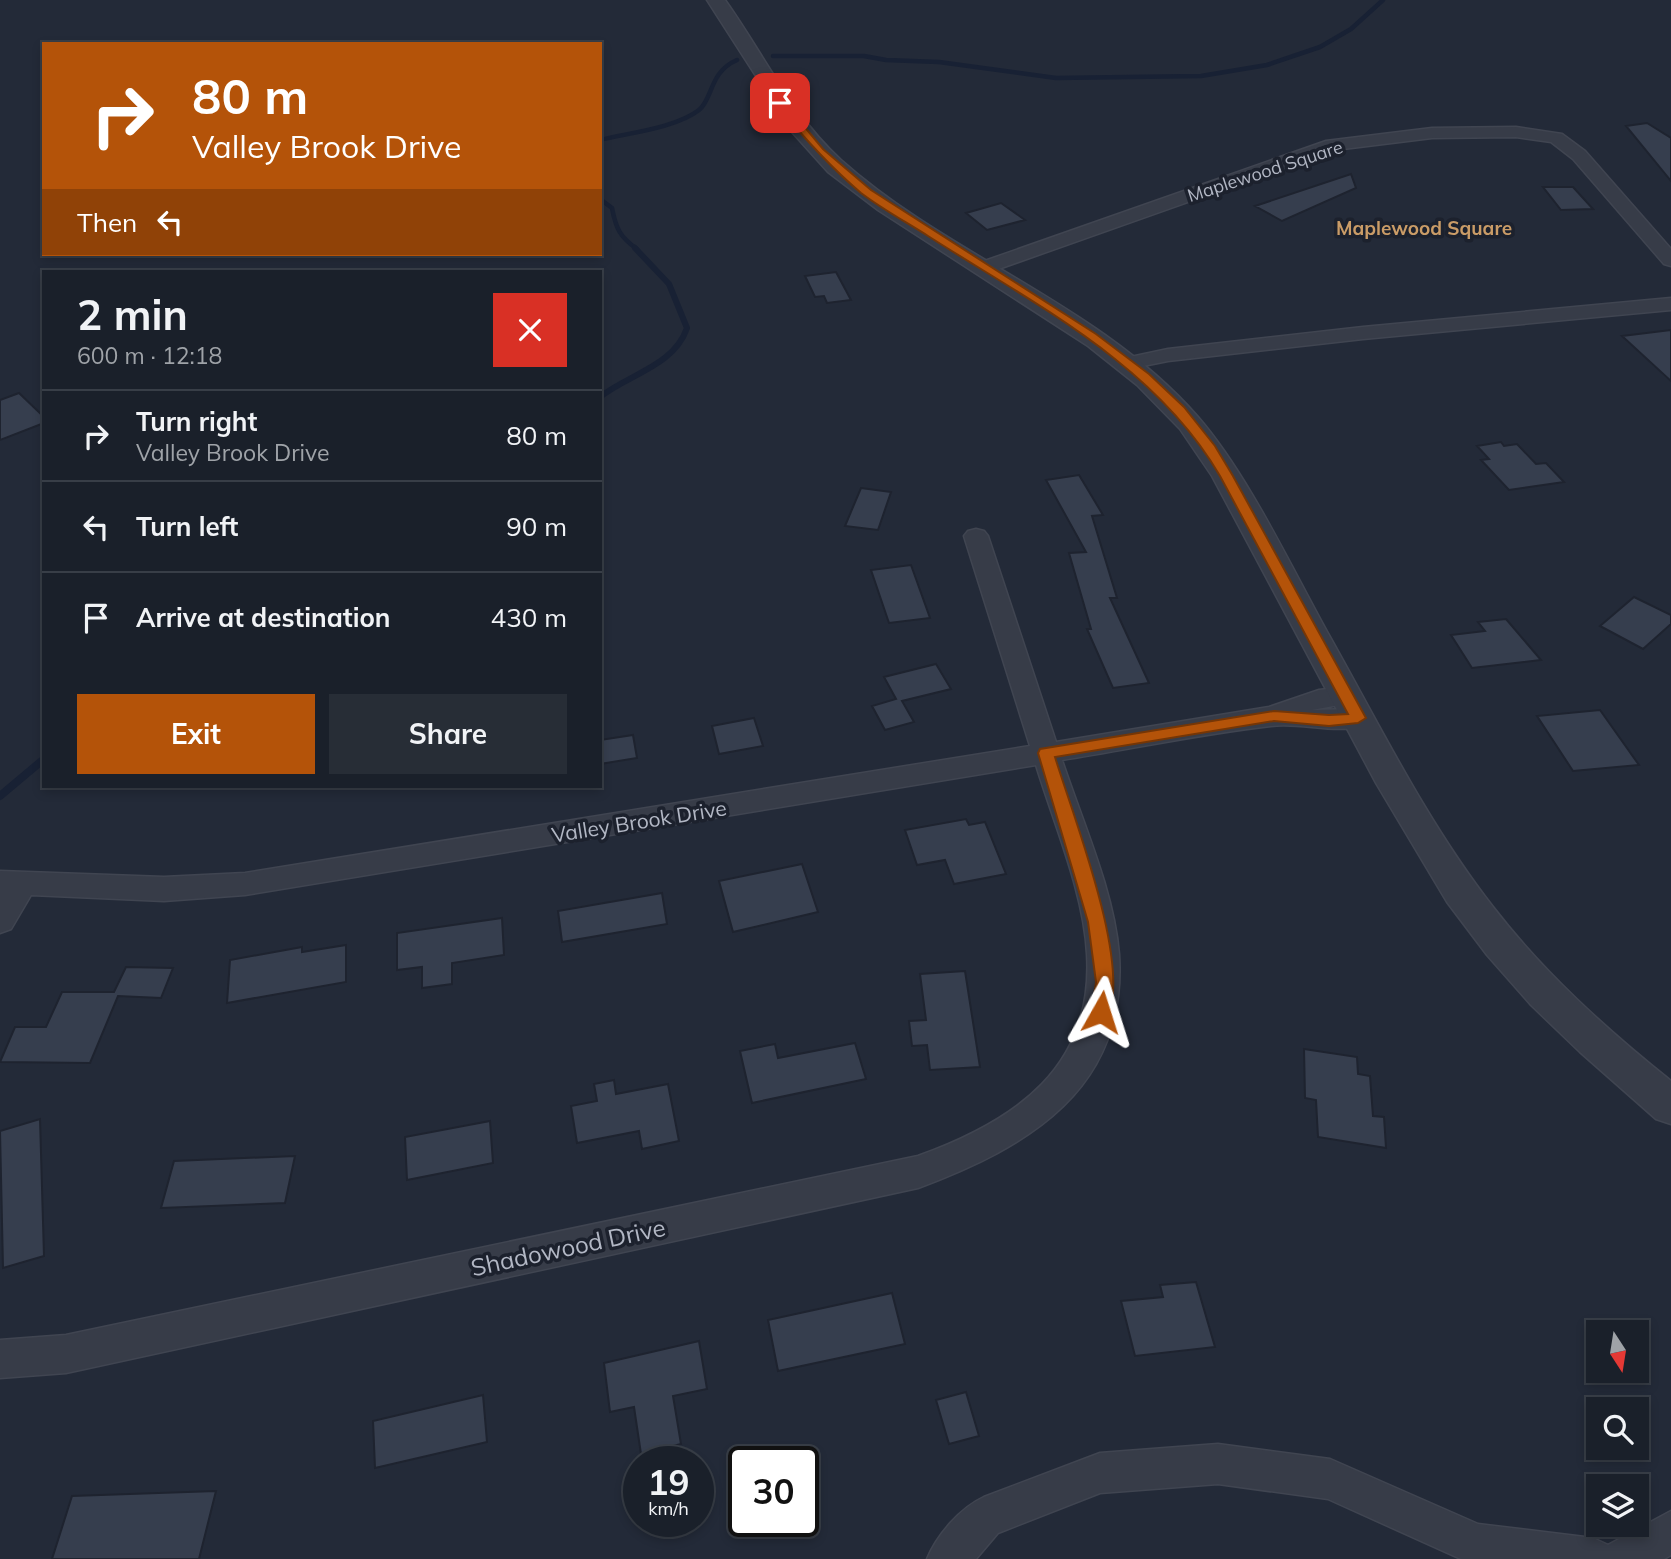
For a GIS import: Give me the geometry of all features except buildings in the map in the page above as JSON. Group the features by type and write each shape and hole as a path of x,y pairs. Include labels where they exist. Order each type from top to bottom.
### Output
{"street":[{"path":"716,0 752,52 780,103 819,151 886,206 1073,324 1128,363 1180,410 1210,449 1438,857 1503,948 1578,1027 1671,1107"},
{"name":"Maplewood Square","path":"984,268 1332,145 1432,133 1516,132 1556,138 1579,155 1671,260"},
{"path":"1128,363 1168,355 1363,333 1671,304"},
{"name":"Shadowood Drive","path":"0,1359 65,1354 918,1172 954,1160 991,1143 1054,1098 1075,1071 1091,1043 1101,1012 1105,982 1103,953 1089,892 976,537"},
{"name":"Valley Brook Drive","path":"11,883 164,889 245,884 326,873 1274,716 1320,720 1352,707"},
{"path":"0,921 11,883"},
{"path":"948,1559 984,1518 1100,1473 1218,1464 1331,1479 1477,1545 1593,1559"},
{"path":"1623,1559 1671,1532"}],"waterway":[{"path":"773,56 864,56 886,60 939,62 1056,78 1201,76 1267,65 1320,47 1351,29 1383,0"},
{"path":"602,140 665,126 689,116 704,105 721,71 737,60"},
{"path":"602,200 612,208 620,232 637,249"},
{"path":"602,396 672,352 687,328 669,284 635,248"},
{"path":"0,796 42,761"}],"district":[{"name":"Maplewood Square","path":"1424,228"}],"route":[{"path":"780,103 819,151 867,192 1092,337 1145,376 1180,410 1198,431 1226,476 1358,718 1329,721 1274,716 1046,753 1097,922 1105,982 1101,1012"}]}
